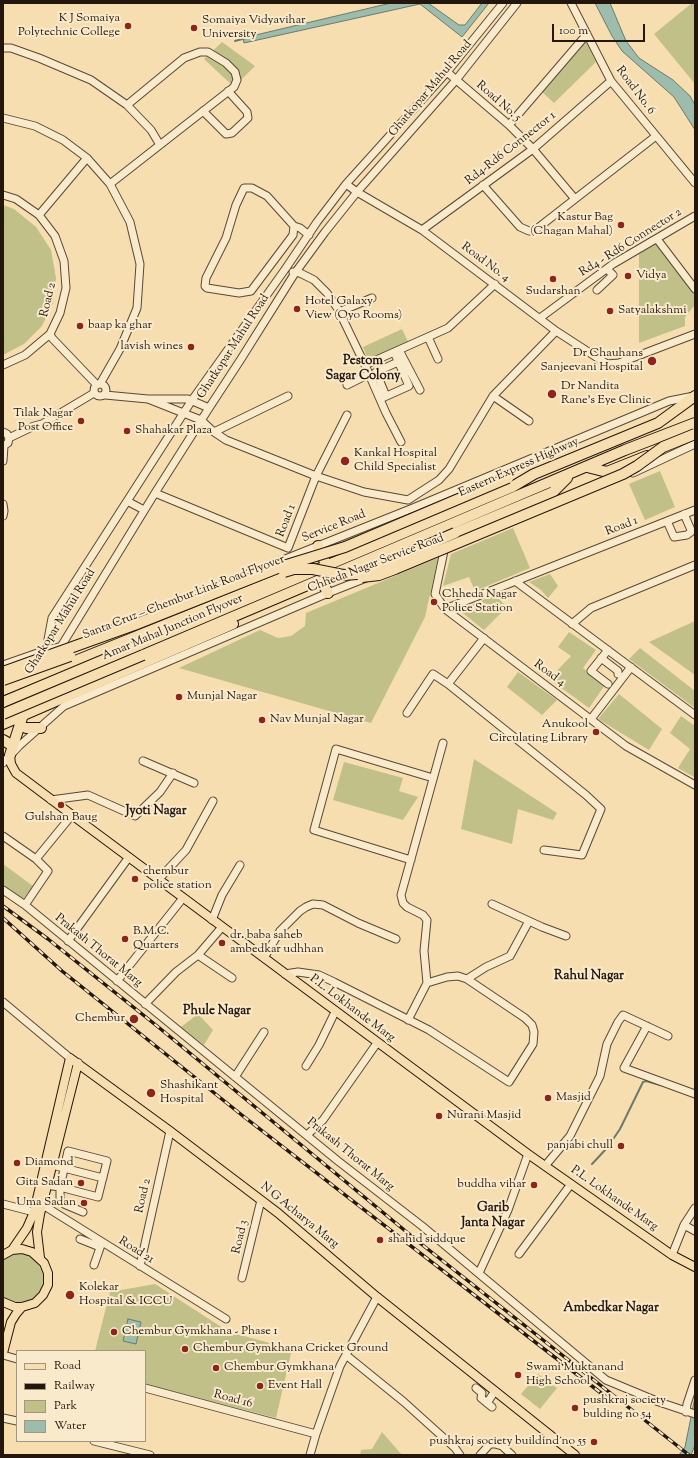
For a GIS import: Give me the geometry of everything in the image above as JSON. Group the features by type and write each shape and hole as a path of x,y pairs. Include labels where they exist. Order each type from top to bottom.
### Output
{"highway":[{"name":"Eastern Express Highway","path":"351,561 512,487 534,474 658,423 695,396"},
{"name":"Eastern Express Highway","path":"351,561 572,474 625,450 695,423"},
{"path":"343,575 358,578 379,575 623,474 637,466 664,446 695,434"},
{"path":"587,467 607,472 695,438"},
{"name":"Santa Cruz – Chembur Link Road Flyover","path":"3,672 134,625 280,567 345,546 508,478 534,474"},
{"name":"Santa Cruz – Chembur Link Road Flyover","path":"3,680 130,633 277,574 294,569 313,569 343,575 357,574 372,569 553,492 572,474"},
{"path":"318,546 325,564"},
{"path":"3,690 29,681 279,579 325,564 351,561"},
{"path":"3,721 50,703 64,702 288,600 322,582 351,561"},
{"name":"Amar Mahal Junction Flyover","path":"3,702 138,645 351,561"},
{"name":"Amar Mahal Junction Flyover","path":"3,721 143,655 351,561"},
{"path":"322,582 328,593"},
{"path":"11,753 26,728 27,713"},
{"path":"11,753 27,713"},
{"path":"26,728 41,728"},
{"path":"3,740 11,753"}],"main road":[{"name":"Ghatkopar Mahul Road","path":"3,721 46,673"},
{"name":"Ghatkopar Mahul Road","path":"3,721 29,681"},
{"name":"P.L. Lokhande Marg","path":"11,753 12,764 16,773 51,800 544,1166 672,1254 695,1267"},
{"name":"N G Acharya Marg","path":"70,1058 170,1131 278,1213 377,1297 575,1455"},
{"path":"40,1258 37,1232 39,1202 70,1058"},
{"path":"12,1250 27,1228 47,1184 78,1063"},
{"path":"3,1255 12,1250 22,1249 32,1252 44,1262 48,1273 48,1285 43,1295 35,1303 22,1307 15,1307 3,1302"},
{"path":"3,1354 11,1322 22,1307"}],"street":[{"name":"Ghatkopar Mahul Road","path":"29,681 46,650 52,618 192,400 346,184 447,72 503,3"},
{"name":"Ghatkopar Mahul Road","path":"46,673 154,493 241,360 295,273 357,192 456,80 517,3"},
{"name":"Road No. 6","path":"571,3 611,81 695,183"},
{"path":"509,125 587,34"},
{"path":"3,48 12,48 91,80 127,105 151,130 160,145"},
{"path":"110,184 234,87 237,80 235,72 232,67 208,52 200,52 184,58 127,105"},
{"name":"Road No. 5","path":"447,72 509,125 533,149 575,199"},
{"name":"Rd4-Rd6 Connector 1","path":"422,230 533,149 611,81"},
{"path":"203,111 226,134 232,133 248,118 247,112 228,91"},
{"path":"3,118 35,126 63,140 87,158 110,184 130,222 140,264 137,308 120,349 99,384 94,387 94,393"},
{"path":"403,120 413,129"},
{"path":"483,185 520,227 529,231 534,231 656,136"},
{"path":"39,215 87,158"},
{"name":"Road No. 4","path":"346,184 422,230 556,331 607,364 619,362 695,334"},
{"path":"294,226 293,235 251,291 239,293 207,288 205,286 206,278 226,238 236,205 244,188 252,188 267,196 294,226 300,228 309,235"},
{"name":"Road 2","path":"3,195 16,199 39,215 55,236 64,261 66,288 60,313 50,334 25,355 3,365"},
{"name":"Rd4 - Rd6 Connector 2","path":"540,318 607,269 695,216"},
{"path":"657,238 695,289"},
{"path":"286,268 314,280 327,293 339,312 369,374 383,398"},
{"path":"597,290 613,275 607,269"},
{"path":"365,365 448,328 495,284"},
{"path":"339,312 372,298"},
{"path":"148,399 201,420 214,432 226,440 316,476 364,492 408,500 439,480 448,469 493,396 556,331"},
{"path":"50,334 52,338 99,384 105,387 105,394"},
{"path":"428,337 438,359"},
{"path":"383,398 409,386 398,362 396,351"},
{"path":"396,351 420,390"},
{"path":"398,362 376,372 386,413 401,442"},
{"path":"347,385 369,374"},
{"path":"94,393 99,397 105,394 148,399 192,400 209,408"},
{"path":"3,461 4,446 8,443 9,438 34,426 42,424 94,393"},
{"path":"214,432 288,396"},
{"path":"493,396 529,421"},
{"name":"Service Road","path":"3,665 98,633 318,546 413,508 668,401 695,396"},
{"name":"Road 1","path":"154,493 288,548 316,476 348,415"},
{"path":"3,432 7,434 9,438"},
{"name":"Chheda Nagar Service Road","path":"64,702 328,593 389,569 444,551 642,469 695,444"},
{"path":"408,500 413,508"},
{"path":"127,501 144,510"},
{"path":"3,504 3,516"},
{"name":"Road 1","path":"445,608 695,510"},
{"path":"667,521 674,536 687,535 691,532 691,530 684,514"},
{"name":"Road 4","path":"444,551 435,594 445,608 626,746 695,785"},
{"path":"572,624 591,608 695,565"},
{"path":"515,581 695,715"},
{"path":"448,684 484,638"},
{"path":"11,753 41,728 64,702 62,646"},
{"path":"46,650 46,673 50,703"},
{"path":"608,650 591,671 608,684"},
{"path":"601,658 618,671 618,674"},
{"path":"591,719 631,667"},
{"path":"407,713 433,674 448,684 601,809 582,855 544,850"},
{"path":"408,1020 427,982 424,951 427,920 424,915 407,907 403,903 401,896 443,743"},
{"path":"411,860 314,830 336,749 433,778"},
{"path":"143,761 194,783"},
{"path":"51,800 88,795 135,816 160,792 173,773"},
{"path":"158,880 186,850 213,801"},
{"path":"36,859 72,815"},
{"path":"3,836 36,859 48,871 25,905"},
{"path":"68,941 129,857"},
{"path":"212,920 222,895 240,865"},
{"name":"Prakash Thorat Marg","path":"3,890 25,905 338,1161 422,1226 606,1380 690,1413"},
{"path":"117,981 183,898"},
{"path":"264,958 280,932 300,911 313,904 323,905 358,923 396,939"},
{"path":"492,904 542,927 566,936"},
{"path":"467,979 486,967 510,956 529,921"},
{"path":"145,1004 176,972 198,954 222,927"},
{"path":"198,954 232,978"},
{"path":"285,974 298,972 319,975 429,1030 509,1082 533,1044 534,1032 532,1025 525,1018 467,979 458,976 427,982"},
{"name":"N G Acharya Marg","path":"3,1002 70,1058"},
{"path":"306,1066 319,1045 335,1012"},
{"path":"544,1166 570,1136 600,1076 607,1044 623,1015 668,1036"},
{"path":"647,1026 624,1068 695,1094"},
{"path":"235,1077 264,1032"},
{"path":"307,1135 323,1120 377,1043"},
{"name":"Road 2","path":"140,1266 170,1131"},
{"path":"47,1184 60,1187 98,1197 106,1161 68,1152 60,1187 60,1199 64,1204 83,1212"},
{"path":"479,1273 508,1210 528,1154"},
{"path":"52,1165 103,1178"},
{"path":"519,1254 571,1184"},
{"name":"Road 3","path":"242,1278 261,1200"},
{"name":"Road 21","path":"39,1202 88,1233 101,1245 140,1266 226,1319"},
{"path":"3,1204 34,1212"},
{"path":"672,1254 684,1225 695,1208"},
{"path":"684,1225 695,1231"},
{"path":"88,1233 83,1240 101,1245 94,1265"},
{"path":"310,1455 340,1366 377,1297"},
{"path":"3,1354 16,1358"},
{"path":"346,1355 404,1402 460,1455"},
{"path":"690,1413 687,1404 695,1380"},
{"name":"Road 16","path":"146,1388 316,1434"},
{"path":"476,1388 482,1392 481,1398 489,1405 495,1391"},
{"path":"3,1418 16,1422"},
{"path":"98,1442 150,1455"},
{"path":"480,1455 490,1444 502,1446 512,1455"}],"green space":[{"path":"692,3 695,3 695,84 654,34"},
{"path":"585,40 596,62 554,103 541,91"},
{"path":"222,42 255,66 234,87 204,59"},
{"path":"3,205 14,209 36,227 51,250 56,278 53,303 42,326 24,344 3,355"},
{"path":"656,243 695,294 695,305 685,317 685,326 639,343 639,253"},
{"path":"402,329 411,348 371,367 363,347"},
{"path":"660,471 675,507 645,520 629,484"},
{"path":"513,528 530,568 475,591 469,577 443,586 451,554"},
{"path":"438,558 425,617 371,723 179,668 260,630 278,638 291,636 305,626 306,613"},
{"path":"550,574 558,586 548,598 541,590 529,582"},
{"path":"495,595 507,607 484,630 459,610"},
{"path":"695,621 695,675 649,642"},
{"path":"569,632 596,650 583,668 605,685 589,708 549,679 571,656 558,647"},
{"path":"640,648 695,691 695,708 629,659"},
{"path":"518,672 557,700 542,715 507,687"},
{"path":"619,694 662,729 649,750 598,719"},
{"path":"681,716 695,726 694,777 678,768 690,749 670,733"},
{"path":"474,759 557,813 553,820 518,809 512,844 461,829"},
{"path":"344,762 403,778 399,791 418,797 403,820 333,800"},
{"path":"3,864 33,886 22,900 3,887"},
{"path":"198,1014 213,1030 204,1045 181,1027"},
{"path":"18,1253 34,1257 40,1263 45,1278 39,1294 33,1299 20,1303 3,1297 3,1259"},
{"name":"Chembur Gymkhana","path":"155,1284 229,1332 292,1349 276,1418 146,1384 146,1350 95,1350 110,1292"},
{"path":"538,1374 557,1388 540,1409 521,1394"},
{"path":"382,1432 402,1455 360,1455 361,1450 372,1449"}],"water":[{"path":"391,3 428,3 459,25 465,25 482,3 489,3 462,37 420,4 244,43 243,38"},
{"path":"595,3 610,3 626,41 639,58 673,80 690,96 695,105 695,130 674,97 622,51 612,36"},
{"path":"128,1319 141,1322 136,1344 123,1341"},
{"path":"695,1397 695,1445 691,1455 679,1455 685,1447"}],"waterway":[{"path":"235,41 246,38"},
{"path":"592,1164 607,1148 620,1129 643,1082 646,1081 664,1086"}],"railway":[{"path":"3,906 48,939 157,1026 420,1243 689,1455"},
{"path":"3,918 62,971 243,1116 610,1400"}],"place":[{"name":"K J Somaiya Polytechnic College","path":"128,26"},
{"name":"Somaiya Vidyavihar University","path":"194,28"},
{"name":"Kastur Bag (Chagan Mahal)","path":"621,225"},
{"name":"Vidya","path":"628,276"},
{"name":"Sudarshan","path":"553,279"},
{"name":"Hotel Galaxy View (Oyo Rooms)","path":"297,309"},
{"name":"Satyalakshmi","path":"610,311"},
{"name":"baap ka ghar","path":"80,326"},
{"name":"lavish wines","path":"191,347"},
{"name":"Dr Chauhans Sanjeevani Hospital","path":"652,361"},
{"name":"Dr Nandita Rane's Eye Clinic","path":"552,394"},
{"name":"Tilak Nagar Post Office","path":"81,421"},
{"name":"Shahakar Plaza","path":"127,431"},
{"name":"Kankal Hospital Child Specialist","path":"345,461"},
{"name":"Chheda Nagar Police Station","path":"434,602"},
{"name":"Munjal Nagar","path":"179,697"},
{"name":"Nav Munjal Nagar","path":"262,720"},
{"name":"Anukool Circulating Library","path":"596,732"},
{"name":"Gulshan Baug","path":"61,805"},
{"name":"chembur police station","path":"135,879"},
{"name":"B.M.C. Quarters","path":"125,939"},
{"name":"dr. baba saheb ambedkar udhhan","path":"222,943"},
{"name":"Chembur","path":"134,1019"},
{"name":"Shashikant Hospital","path":"151,1093"},
{"name":"Masjid","path":"548,1098"},
{"name":"Nurani Masjid","path":"439,1116"},
{"name":"panjabi chull","path":"621,1146"},
{"name":"Diamond","path":"17,1163"},
{"name":"Gita Sadan","path":"81,1183"},
{"name":"buddha vihar","path":"534,1185"},
{"name":"Uma Sadan","path":"84,1203"},
{"name":"shahid siddque","path":"380,1240"},
{"name":"Kolekar Hospital & ICCU","path":"70,1295"},
{"name":"Chembur Gymkhana - Phase 1","path":"114,1332"},
{"name":"Chembur Gymkhana Cricket Ground","path":"185,1349"},
{"name":"Chembur Gymkhana","path":"216,1368"},
{"name":"Swami Muktanand High School","path":"518,1375"},
{"name":"Event Hall","path":"260,1386"},
{"name":"pushkraj society bulding no 54","path":"575,1408"},
{"name":"pushkraj society buildind no 55","path":"594,1442"}],"district":[{"name":"Pestom Sagar Colony","path":"363,370"},
{"name":"Jyoti Nagar","path":"156,812"},
{"name":"Rahul Nagar","path":"589,977"},
{"name":"Phule Nagar","path":"217,1012"},
{"name":"Garib Janta Nagar","path":"493,1216"},
{"name":"Ambedkar Nagar","path":"611,1309"}]}
